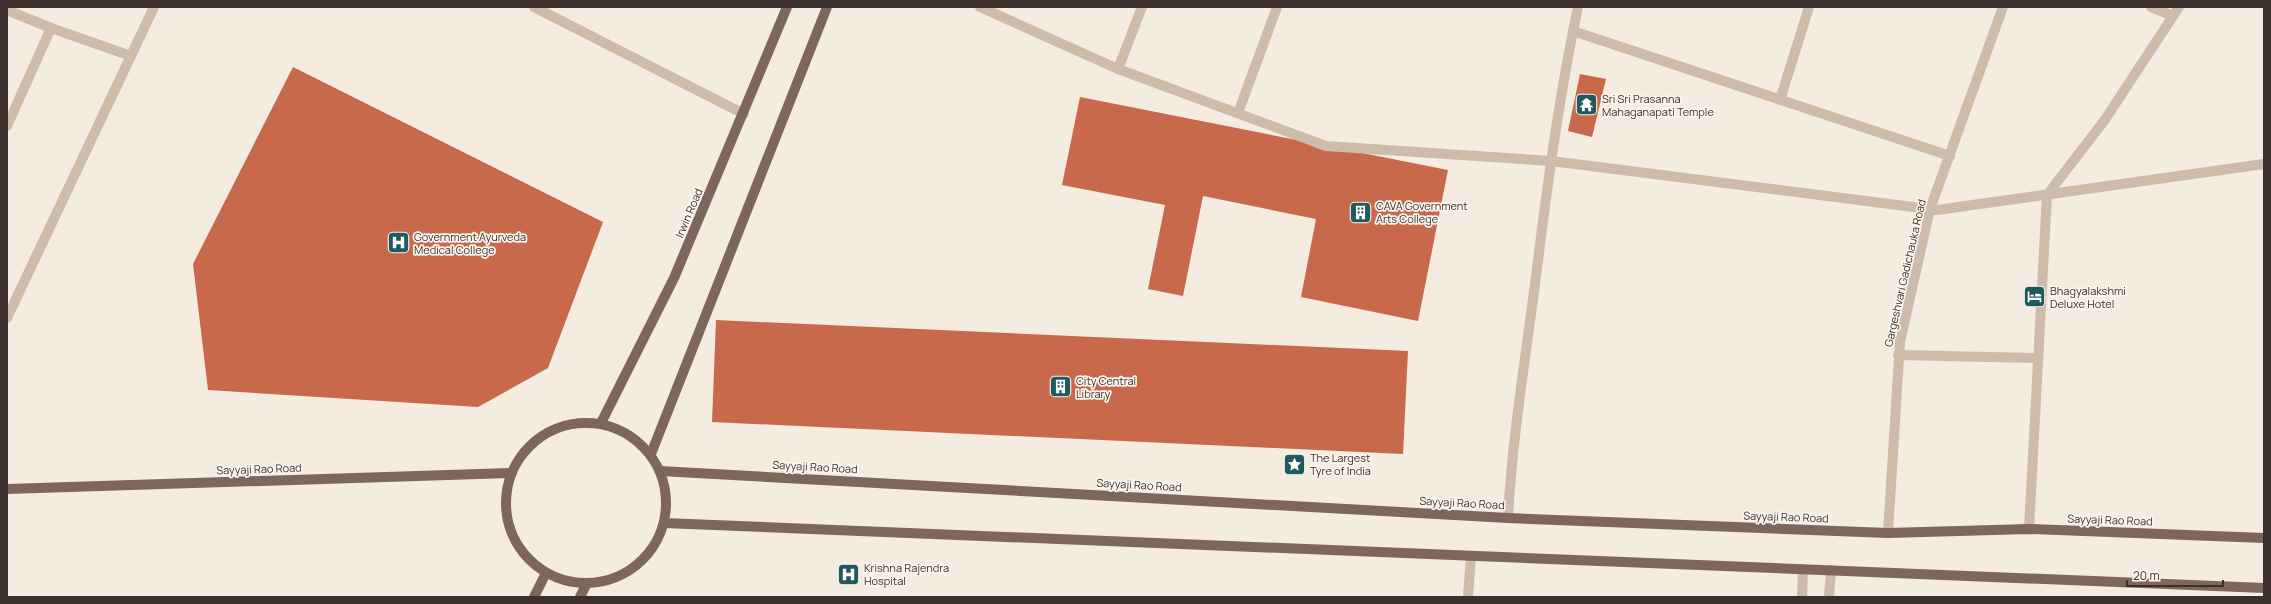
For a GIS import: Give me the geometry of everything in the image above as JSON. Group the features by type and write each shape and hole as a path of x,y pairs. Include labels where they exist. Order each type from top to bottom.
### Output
{"main road":[{"name":"Irwin Road","path":"601,423 674,278 744,114 787,7"},
{"path":"651,454 827,7"},
{"path":"579,422 601,423 638,440 651,454 660,471 667,496 664,523 654,547 636,567 613,579 587,583 566,581 546,573 528,558 515,540 508,518 507,496 512,473 523,454 539,438 558,428 579,422"},
{"name":"Sayyaji Rao Road","path":"660,471 1508,518 1888,533 2029,530 2264,538"},
{"name":"Sayyaji Rao Road","path":"7,489 512,473"},
{"path":"664,523 2264,588"},
{"path":"534,597 546,573"},
{"path":"580,597 587,583"}],"street":[{"path":"7,318 154,7"},
{"path":"534,7 744,114"},
{"path":"980,7 1118,69 1326,146 1551,161 1930,209 2047,195 2264,164"},
{"path":"1118,69 1142,7"},
{"path":"1238,113 1277,7"},
{"path":"1508,518 1511,466 1551,161 1578,7"},
{"path":"1780,100 1809,7"},
{"name":"Gargeshvari Gadichauka Road","path":"1888,533 1898,355 1930,209 2003,7"},
{"path":"2029,530 2047,195 2104,121 2176,11 2151,7"},
{"path":"7,10 51,28 131,56"},
{"path":"7,126 51,28"},
{"path":"1573,31 1950,156"},
{"path":"1898,355 2038,358"},
{"path":"1468,597 1471,556"},
{"path":"1802,597 1804,569"},
{"path":"1829,597 1831,570"}],"building":[{"name":"Government Ayurveda Medical College","path":"293,67 603,222 548,368 478,407 208,390 193,264"},
{"name":"Sri Sri Prasanna Mahaganapati Temple","path":"1580,74 1606,79 1592,137 1568,131"},
{"name":"CAVA Government Arts College","path":"1080,97 1448,170 1418,321 1301,297 1316,219 1203,196 1183,296 1148,289 1165,205 1062,185"},
{"name":"City Central Library","path":"716,320 1408,351 1403,454 712,422"}],"place":[{"name":"Sri Sri Prasanna Mahaganapati Temple","path":"1587,105"},
{"name":"CAVA Government Arts College","path":"1361,212"},
{"name":"Government Ayurveda Medical College","path":"399,243"},
{"name":"Bhagyalakshmi Deluxe Hotel","path":"2034,297"},
{"name":"City Central Library","path":"1060,387"},
{"name":"The Largest Tyre of India","path":"1295,464"},
{"name":"Krishna Rajendra Hospital","path":"849,574"}]}
